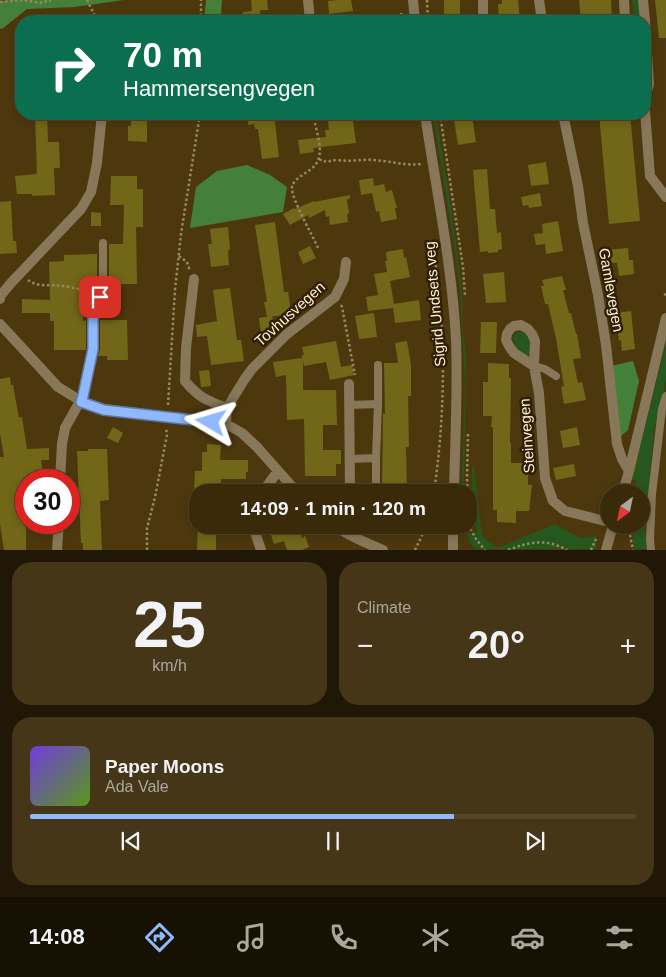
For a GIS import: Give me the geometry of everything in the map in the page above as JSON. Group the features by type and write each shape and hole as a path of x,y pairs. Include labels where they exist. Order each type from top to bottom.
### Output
{"street":[{"path":"308,0 309,15"},
{"path":"413,0 414,15"},
{"path":"482,0 483,15"},
{"path":"539,0 541,15"},
{"path":"624,0 625,15"},
{"path":"643,0 644,15"},
{"path":"0,299 19,274 82,209 91,192 100,142 102,120"},
{"name":"Sigrid Undsets veg","path":"426,120 449,265 456,340 454,484"},
{"name":"Gamlevegen","path":"563,120 578,186 584,230 598,295 606,345 617,444 622,459 629,471"},
{"path":"646,120 650,176 666,197"},
{"name":"Tovhusvegen","path":"226,424 228,408 244,380 262,358 288,334 335,297 344,279 346,262"},
{"path":"194,279 186,348 186,382 195,393 203,398 228,408"},
{"path":"61,469 65,428 83,396 93,349 93,318 100,297"},
{"path":"625,484 666,318"},
{"path":"0,324 58,387 81,402 104,410 226,424 242,433 290,484"},
{"name":"Steinvegen","path":"534,366 539,393 545,478 553,502 565,511 600,520"},
{"path":"349,384 350,484"},
{"path":"268,484 278,471"},
{"path":"57,550 58,534"},
{"path":"256,534 260,550"},
{"path":"350,534 384,550"},
{"path":"449,534 452,549 460,550"},
{"path":"606,550 610,534"}],"lane":[{"path":"100,297 103,286 103,244"},
{"path":"376,484 378,365"},
{"name":"Steinvegen","path":"534,366 545,369 556,376"},
{"path":"651,550 652,485 662,409 666,396"},
{"path":"349,405 378,404"},
{"path":"350,459 376,458"}],"path":[{"path":"0,2 24,0 40,4 51,0"},
{"path":"87,0 94,15"},
{"path":"201,15 202,0"},
{"path":"427,0 428,15"},
{"path":"147,550 147,528 167,435 165,416 168,409 175,290 181,234 199,120"},
{"path":"313,120 320,147 319,159 317,164 295,181 291,190 318,248"},
{"path":"319,159 326,162 334,160 346,162 362,160 410,165 421,164"},
{"path":"434,250 441,322 443,383 439,459 435,484"},
{"path":"179,256 187,262 194,279"},
{"path":"19,274 32,284 91,291 100,297"},
{"path":"335,297 342,307 355,375 349,384"},
{"path":"415,550 423,534"},
{"path":"473,534 485,550"},
{"path":"630,534 633,550"},
{"path":"591,550 598,536"},
{"path":"508,550 522,544 542,541 567,550"}],"green space":[{"path":"124,0 74,7 27,9 20,15 15,15 15,19 2,29 0,28 0,1"},
{"path":"206,0 222,0 220,15 205,15"},
{"path":"632,0 639,0 640,15 633,15"},
{"path":"434,120 437,120 462,289 466,360 464,484 462,483 465,381 460,289"},
{"path":"247,165 270,175 287,187 283,212 190,228 196,187 217,171"},
{"path":"520,331 529,338 531,349 529,356 520,351 514,343 513,336"},
{"path":"666,343 666,380 654,431 649,484 635,484 636,480 632,479"},
{"path":"633,361 639,381 628,430 620,437 611,366"},
{"path":"472,467 474,467 476,484 472,483"},
{"path":"477,493 482,536 498,548 555,524 580,538 596,536 596,547 595,549 475,549 467,534 477,534"},
{"path":"632,534 646,534 647,549 634,549"}],"building":[{"path":"251,0 267,0 268,10 260,10 260,15 243,15 243,12 252,11"},
{"path":"351,0 353,11 329,14 328,1"},
{"path":"444,0 460,0 460,15 444,15"},
{"path":"502,0 518,0 519,15 499,15 498,4 502,4"},
{"path":"579,0 611,0 612,15 580,15"},
{"path":"655,0 666,0 666,38 659,38"},
{"path":"35,120 47,120 48,142 59,142 60,168 54,168 55,195 32,196 32,194 17,194 15,176 37,174"},
{"path":"131,120 147,120 147,142 128,141 128,126 131,126"},
{"path":"248,120 275,120 279,157 262,159 258,129 255,129 254,124 248,125"},
{"path":"328,120 353,120 356,143 313,148 314,152 300,154 298,140 326,137 325,130 329,130"},
{"path":"454,120 473,120 476,142 458,145"},
{"path":"600,120 631,120 640,221 609,224"},
{"path":"546,162 549,184 531,186 528,165"},
{"path":"487,169 490,209 495,209 497,233 501,232 502,249 498,250 498,252 488,253 488,251 480,252 473,170"},
{"path":"111,176 137,176 137,189 143,189 143,227 136,227 137,284 116,284 116,280 109,280 109,244 123,244 124,205 110,205"},
{"path":"373,178 374,186 384,184 386,192 392,190 397,208 395,208 397,219 381,222 379,211 376,212 372,193 361,195 359,180"},
{"path":"540,193 542,206 529,208 528,205 523,206 521,197"},
{"path":"350,195 350,198 347,200 348,222 330,225 329,216 326,217 325,210 309,218 308,215 290,225 283,214 314,201"},
{"path":"11,201 13,241 16,241 17,253 0,254 0,202"},
{"path":"91,212 101,213 101,226 91,226"},
{"path":"558,221 563,251 546,254 545,244 536,245 534,234 543,233 542,224"},
{"path":"275,222 284,292 288,292 291,312 284,313 284,315 267,317 264,302 267,302 255,225"},
{"path":"228,227 229,265 211,267 208,244 212,244 210,229"},
{"path":"310,246 316,258 303,264 298,252"},
{"path":"628,248 629,260 633,260 634,274 619,276 617,263 608,263 607,250"},
{"path":"403,249 410,277 390,281 394,304 419,300 421,320 395,323 393,308 368,311 366,297 378,295 374,274 387,272 386,252"},
{"path":"97,254 97,280 89,280 89,284 83,284 83,321 86,320 86,350 54,350 54,321 50,321 50,313 22,313 22,299 50,300 49,262 64,261 64,255"},
{"path":"504,272 506,302 486,303 483,274"},
{"path":"562,276 566,290 563,290 577,334 581,358 573,359 578,383 582,382 586,400 564,404 561,387 564,386 556,338 548,304 545,304 541,286 544,286 542,280"},
{"path":"230,288 237,340 241,340 244,361 211,365 207,336 197,337 196,325 217,321 213,290"},
{"path":"631,311 635,349 622,351 615,313"},
{"path":"374,313 377,337 359,339 355,316"},
{"path":"272,316 275,332 261,334 259,318"},
{"path":"100,320 127,320 128,360 107,360 107,356 98,356 100,349"},
{"path":"481,322 497,322 496,353 480,353"},
{"path":"336,341 341,367 352,365 354,375 330,380 326,362 304,366 303,360 303,390 336,390 337,425 323,425 323,450 341,450 341,464 336,464 336,476 305,476 304,419 287,420 286,375 276,377 273,362 302,358 302,355 304,355 302,347"},
{"path":"407,341 411,365 411,396 408,396 409,447 406,447 407,484 382,484 383,414 385,414 384,363 398,363 395,343"},
{"path":"488,363 509,364 509,378 511,378 511,463 528,463 528,485 532,485 529,511 516,511 516,523 497,522 497,510 493,510 492,416 483,416 483,382 488,382"},
{"path":"209,370 211,386 201,387 199,371"},
{"path":"10,377 19,418 22,417 27,449 49,448 49,460 41,460 42,469 15,469 15,534 26,534 26,550 4,550 0,524 0,457 4,457 0,433 0,379"},
{"path":"113,427 123,433 118,443 107,438"},
{"path":"577,427 580,445 563,448 560,431"},
{"path":"207,444 221,445 220,460 248,460 246,479 221,479 221,484 194,484 195,471 202,471 202,452 207,452"},
{"path":"88,449 107,449 109,500 100,501 102,550 83,550 83,543 81,543 80,469 78,469 77,451 88,451"},
{"path":"574,464 576,476 556,480 553,468"},
{"path":"198,534 216,534 216,550 197,550"},
{"path":"271,534 301,534 302,538 305,536 309,547 302,550 287,550 284,541 274,544"}],"route":[{"path":"100,297 93,318 93,349 81,402 104,410 211,422"}]}
